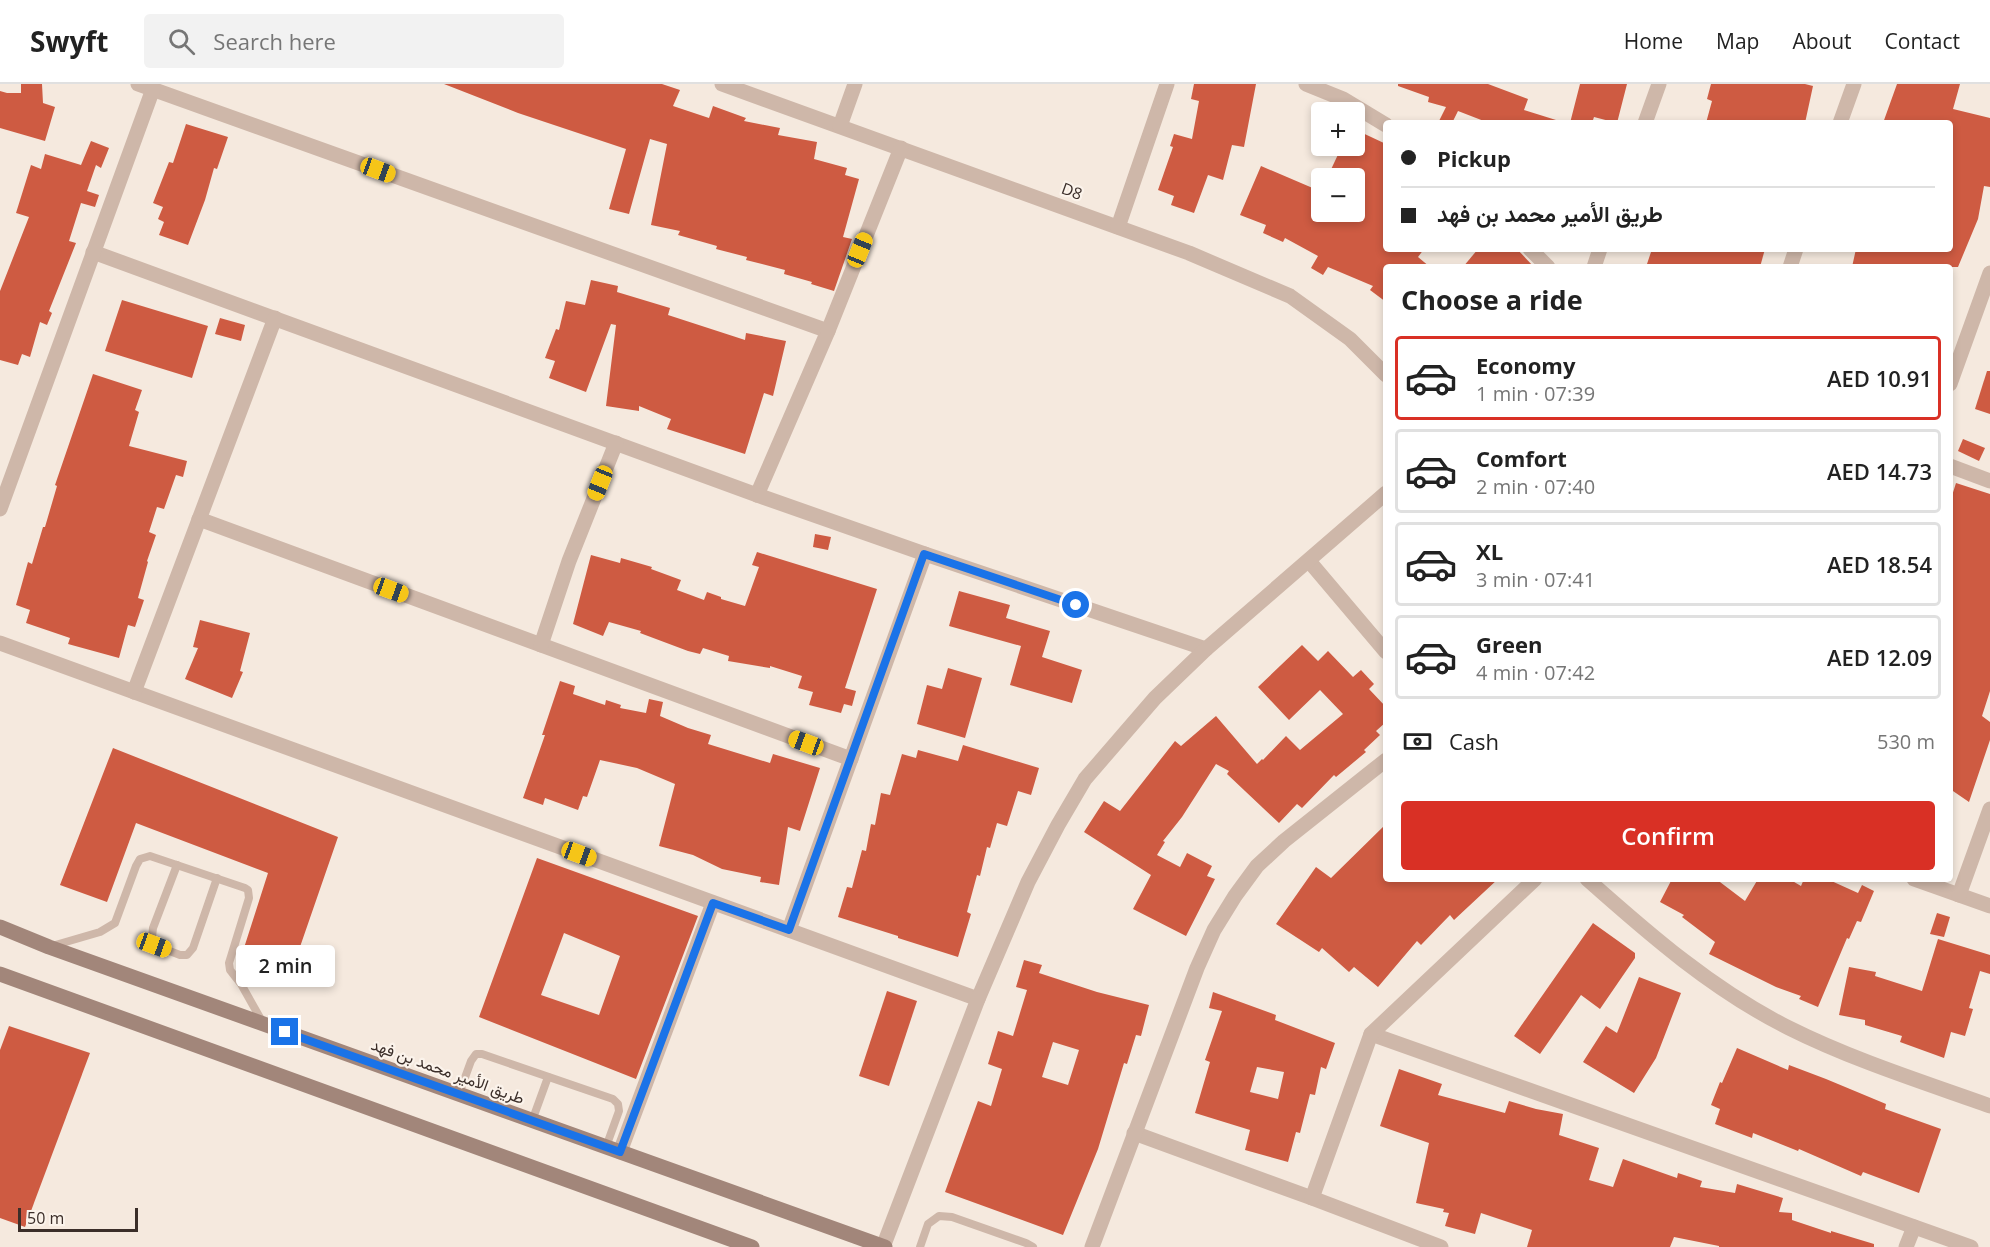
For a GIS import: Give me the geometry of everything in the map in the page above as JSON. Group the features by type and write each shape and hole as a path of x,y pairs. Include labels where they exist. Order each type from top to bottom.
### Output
{"street":[{"name":"D8","path":"722,84 1189,253 1290,296 1350,339 1383,372"},
{"path":"840,126 855,84"},
{"path":"1118,227 1167,84"},
{"path":"1306,84 1343,99 1383,123"},
{"path":"1646,120 1659,84"},
{"path":"1841,120 1854,84"},
{"path":"0,509 93,252 146,87 828,331"},
{"path":"758,495 828,331 900,148"},
{"path":"93,252 758,495 924,554 1206,649"},
{"path":"1533,252 1545,264"},
{"path":"1953,376 1990,273"},
{"path":"134,692 275,318"},
{"path":"541,645 569,561 616,443"},
{"path":"1953,467 1990,481"},
{"path":"884,1247 978,999 1028,882 1085,779 1155,698 1206,649 1383,496"},
{"path":"199,519 851,759"},
{"path":"789,930 924,554"},
{"path":"1309,561 1383,648"},
{"path":"0,643 978,999"},
{"path":"1092,1247 1197,968 1214,930 1257,866 1284,841 1383,762"},
{"path":"1959,895 1990,809"},
{"path":"1312,1197 1371,1034 1532,882"},
{"path":"1590,882 1650,936 1692,968 1735,997 1788,1028 1844,1053 1990,1106"},
{"path":"1922,882 1990,906"},
{"path":"613,1149 713,903"},
{"name":"طريق الأمير محمد بن فهد","path":"0,927 49,947 884,1247"},
{"path":"0,974 752,1247"},
{"path":"1371,1034 1971,1247"},
{"path":"1134,1133 1312,1197 1441,1247"},
{"path":"1906,1247 1914,1227"}],"lane":[{"path":"49,947 100,932 115,922 140,859 150,856 217,878 248,890 249,898 229,963 230,970 241,984 264,1024"},
{"path":"177,865 153,928 152,937 154,945 180,955 187,955 193,948 217,878"},
{"path":"459,1094 471,1061 476,1054 482,1054 613,1100 618,1104 619,1111 613,1149"},
{"path":"532,1120 548,1077"},
{"path":"920,1247 928,1224 939,1216 952,1217 1033,1247"}],"building":[{"path":"21,84 42,84 43,103 55,107 45,141 0,128 0,91 21,93"},
{"path":"444,84 662,84 680,90 673,106 709,118 713,106 746,118 744,121 780,128 778,135 817,142 814,159 847,168 845,175 859,179 843,237 852,239 834,291 784,274 785,270 746,260 747,257 678,235 680,231 651,225 667,144 650,139 629,214 609,209 626,149 518,113"},
{"path":"1194,84 1256,84 1244,147 1232,145 1223,180 1208,175 1194,213 1171,205 1174,196 1158,190 1173,147 1170,146 1174,134 1192,139 1199,101 1191,99"},
{"path":"1398,84 1488,84 1528,99 1524,110 1556,120 1481,120 1458,111 1454,120 1440,120 1446,107 1428,102 1429,97 1398,86"},
{"path":"1580,84 1627,84 1618,120 1594,117 1593,120 1571,120"},
{"path":"1711,84 1805,84 1813,86 1806,120 1707,120 1712,101 1707,99"},
{"path":"1897,84 1960,84 1953,109 1990,118 1990,187 1984,186 1978,219 1958,267 1953,267 1953,264 1853,264 1855,252 1953,252 1953,120 1884,120"},
{"path":"186,124 228,137 217,169 214,168 188,245 159,235 164,222 158,219 163,207 153,203 169,162 173,163"},
{"path":"1365,134 1383,143 1383,252 1422,252 1418,257 1426,264 1383,264 1383,300 1370,290 1373,286 1328,267 1323,275 1311,268 1318,256 1285,238 1283,242 1263,233 1266,225 1240,215 1261,166 1311,187 1311,222 1365,222 1365,168 1332,168 1337,156 1365,156"},
{"path":"91,141 109,148 101,168 96,165 87,191 99,195 95,207 81,203 69,241 76,243 49,311 52,313 47,325 40,322 30,357 22,354 18,365 0,360 0,291 29,217 16,213 31,165 41,169 45,154 81,165"},
{"path":"1476,252 1520,252 1531,264 1466,264"},
{"path":"1651,252 1764,252 1761,264 1647,264"},
{"path":"591,280 618,286 617,292 670,308 668,315 745,340 746,333 786,341 773,396 764,393 745,454 667,429 671,419 639,406 639,411 606,406 616,325 611,324 586,392 549,378 555,361 545,358 556,329 559,330 566,301 585,305"},
{"path":"122,300 208,326 192,378 105,351"},
{"path":"220,318 245,325 241,341 215,334"},
{"path":"1987,371 1990,371 1990,414 1975,409"},
{"path":"93,374 142,390 135,410 139,412 129,446 187,461 183,477 176,475 164,509 157,507 149,532 156,535 138,598 144,600 135,627 128,625 119,658 68,644 70,638 26,623 30,610 16,605 28,562 32,564 43,527 45,527 57,486 55,485"},
{"path":"1963,439 1985,448 1979,461 1958,451"},
{"path":"1956,483 1990,494 1990,691 1982,716 1990,722 1990,740 1969,802 1953,791 1953,492"},
{"path":"815,534 831,537 828,550 813,547"},
{"path":"757,552 877,589 845,688 856,691 852,706 844,704 841,713 809,705 813,692 798,688 802,676 770,666 770,668 728,661 729,656 703,648 700,654 688,651 640,633 641,631 609,622 603,636 573,624 591,555 620,563 621,558 652,567 651,569 681,580 677,590 704,600 707,592 745,606 759,567 752,565"},
{"path":"959,591 1010,605 1006,618 1050,631 1042,657 1082,670 1072,703 1010,685 1021,646 949,626"},
{"path":"200,620 250,633 240,671 243,672 232,698 185,679 198,648 193,647"},
{"path":"1302,645 1318,661 1328,651 1353,677 1361,670 1374,684 1369,689 1383,704 1383,725 1376,731 1380,735 1364,750 1366,752 1336,777 1334,775 1302,808 1297,804 1279,823 1227,774 1229,771 1216,764 1182,817 1163,841 1165,842 1157,855 1180,867 1187,853 1212,866 1207,876 1215,879 1186,936 1133,909 1151,875 1084,832 1104,801 1120,811 1175,741 1181,746 1216,716 1257,764 1286,736 1300,750 1343,714 1320,690 1289,720 1258,687"},
{"path":"948,668 982,678 965,738 917,724 927,685 942,689"},
{"path":"560,681 575,686 573,694 605,705 606,700 621,705 620,708 646,713 649,699 663,702 660,716 711,735 708,744 770,763 773,754 820,768 800,831 788,827 779,885 760,882 761,877 722,869 693,855 659,846 675,784 637,768 600,760 587,797 583,796 578,810 545,798 543,805 523,798 545,735 542,735"},
{"path":"963,745 1039,768 1031,795 1018,791 1007,826 997,823 990,848 987,847 980,876 977,875 967,912 971,914 958,957 838,917 847,887 852,888 862,850 866,851 871,824 875,825 881,793 890,795 902,754 916,758 918,750 958,761"},
{"path":"113,748 338,837 292,970 243,951 268,873 136,823 107,902 60,885"},
{"path":"1383,827 1383,882 1495,882 1454,920 1450,915 1421,945 1417,941 1378,987 1354,967 1349,972 1322,948 1319,952 1276,924 1316,867 1331,878"},
{"path":"537,858 698,916 636,1079 479,1017","holes":["564,933 620,956 599,1015 541,995"]},
{"path":"1670,882 1720,882 1745,901 1756,882 1794,882 1801,886 1803,882 1834,882 1858,893 1862,885 1874,891 1861,922 1857,921 1849,939 1847,938 1818,1007 1799,999 1801,996 1776,987 1709,954 1715,942 1682,917 1684,915 1660,902"},
{"path":"1937,913 1950,917 1944,937 1930,934"},
{"path":"1593,923 1635,953 1635,958 1600,1009 1581,995 1540,1054 1514,1036"},
{"path":"1938,939 1990,955 1990,974 1980,971 1969,1008 1973,1009 1965,1036 1951,1032 1944,1058 1900,1042 1902,1036 1865,1025 1865,1020 1839,1015 1849,967 1876,972 1875,976 1922,991"},
{"path":"1024,960 1042,965 1039,973 1097,992 1149,1005 1141,1036 1136,1035 1127,1064 1124,1063 1098,1149 1063,1235 945,1192 978,1101 991,1106 1002,1069 988,1064 998,1031 1013,1036 1027,990 1016,987","holes":["1053,1042 1079,1050 1068,1085 1042,1077"]},
{"path":"1639,977 1681,993 1656,1058 1634,1093 1583,1062 1606,1026 1617,1033"},
{"path":"887,991 917,1001 889,1086 859,1076"},
{"path":"1213,992 1276,1015 1275,1020 1335,1043 1326,1069 1321,1067 1315,1095 1310,1094 1300,1133 1296,1132 1288,1162 1245,1150 1250,1130 1195,1113 1210,1062 1205,1060 1222,1011 1209,1008","holes":["1257,1067 1284,1072 1278,1099 1250,1092"]},
{"path":"9,1026 90,1053 25,1227 0,1218 0,1050"},
{"path":"1737,1048 1788,1070 1789,1065 1826,1079 1886,1104 1885,1109 1941,1129 1919,1193 1863,1172 1861,1176 1799,1149 1798,1151 1753,1133 1752,1138 1715,1124 1720,1109 1711,1105"},
{"path":"1399,1069 1442,1084 1438,1095 1505,1113 1509,1101 1563,1114 1559,1135 1599,1148 1589,1180 1613,1187 1623,1159 1677,1178 1678,1173 1702,1181 1700,1187 1735,1193 1737,1184 1783,1198 1779,1212 1792,1213 1792,1220 1874,1244 1874,1247 1719,1247 1674,1237 1670,1247 1527,1247 1532,1230 1481,1213 1475,1234 1445,1226 1449,1213 1443,1212 1444,1209 1416,1203 1429,1143 1380,1126"}],"route":[{"path":"285,1032 620,1152 713,903 789,930 924,554 1076,605"}]}
